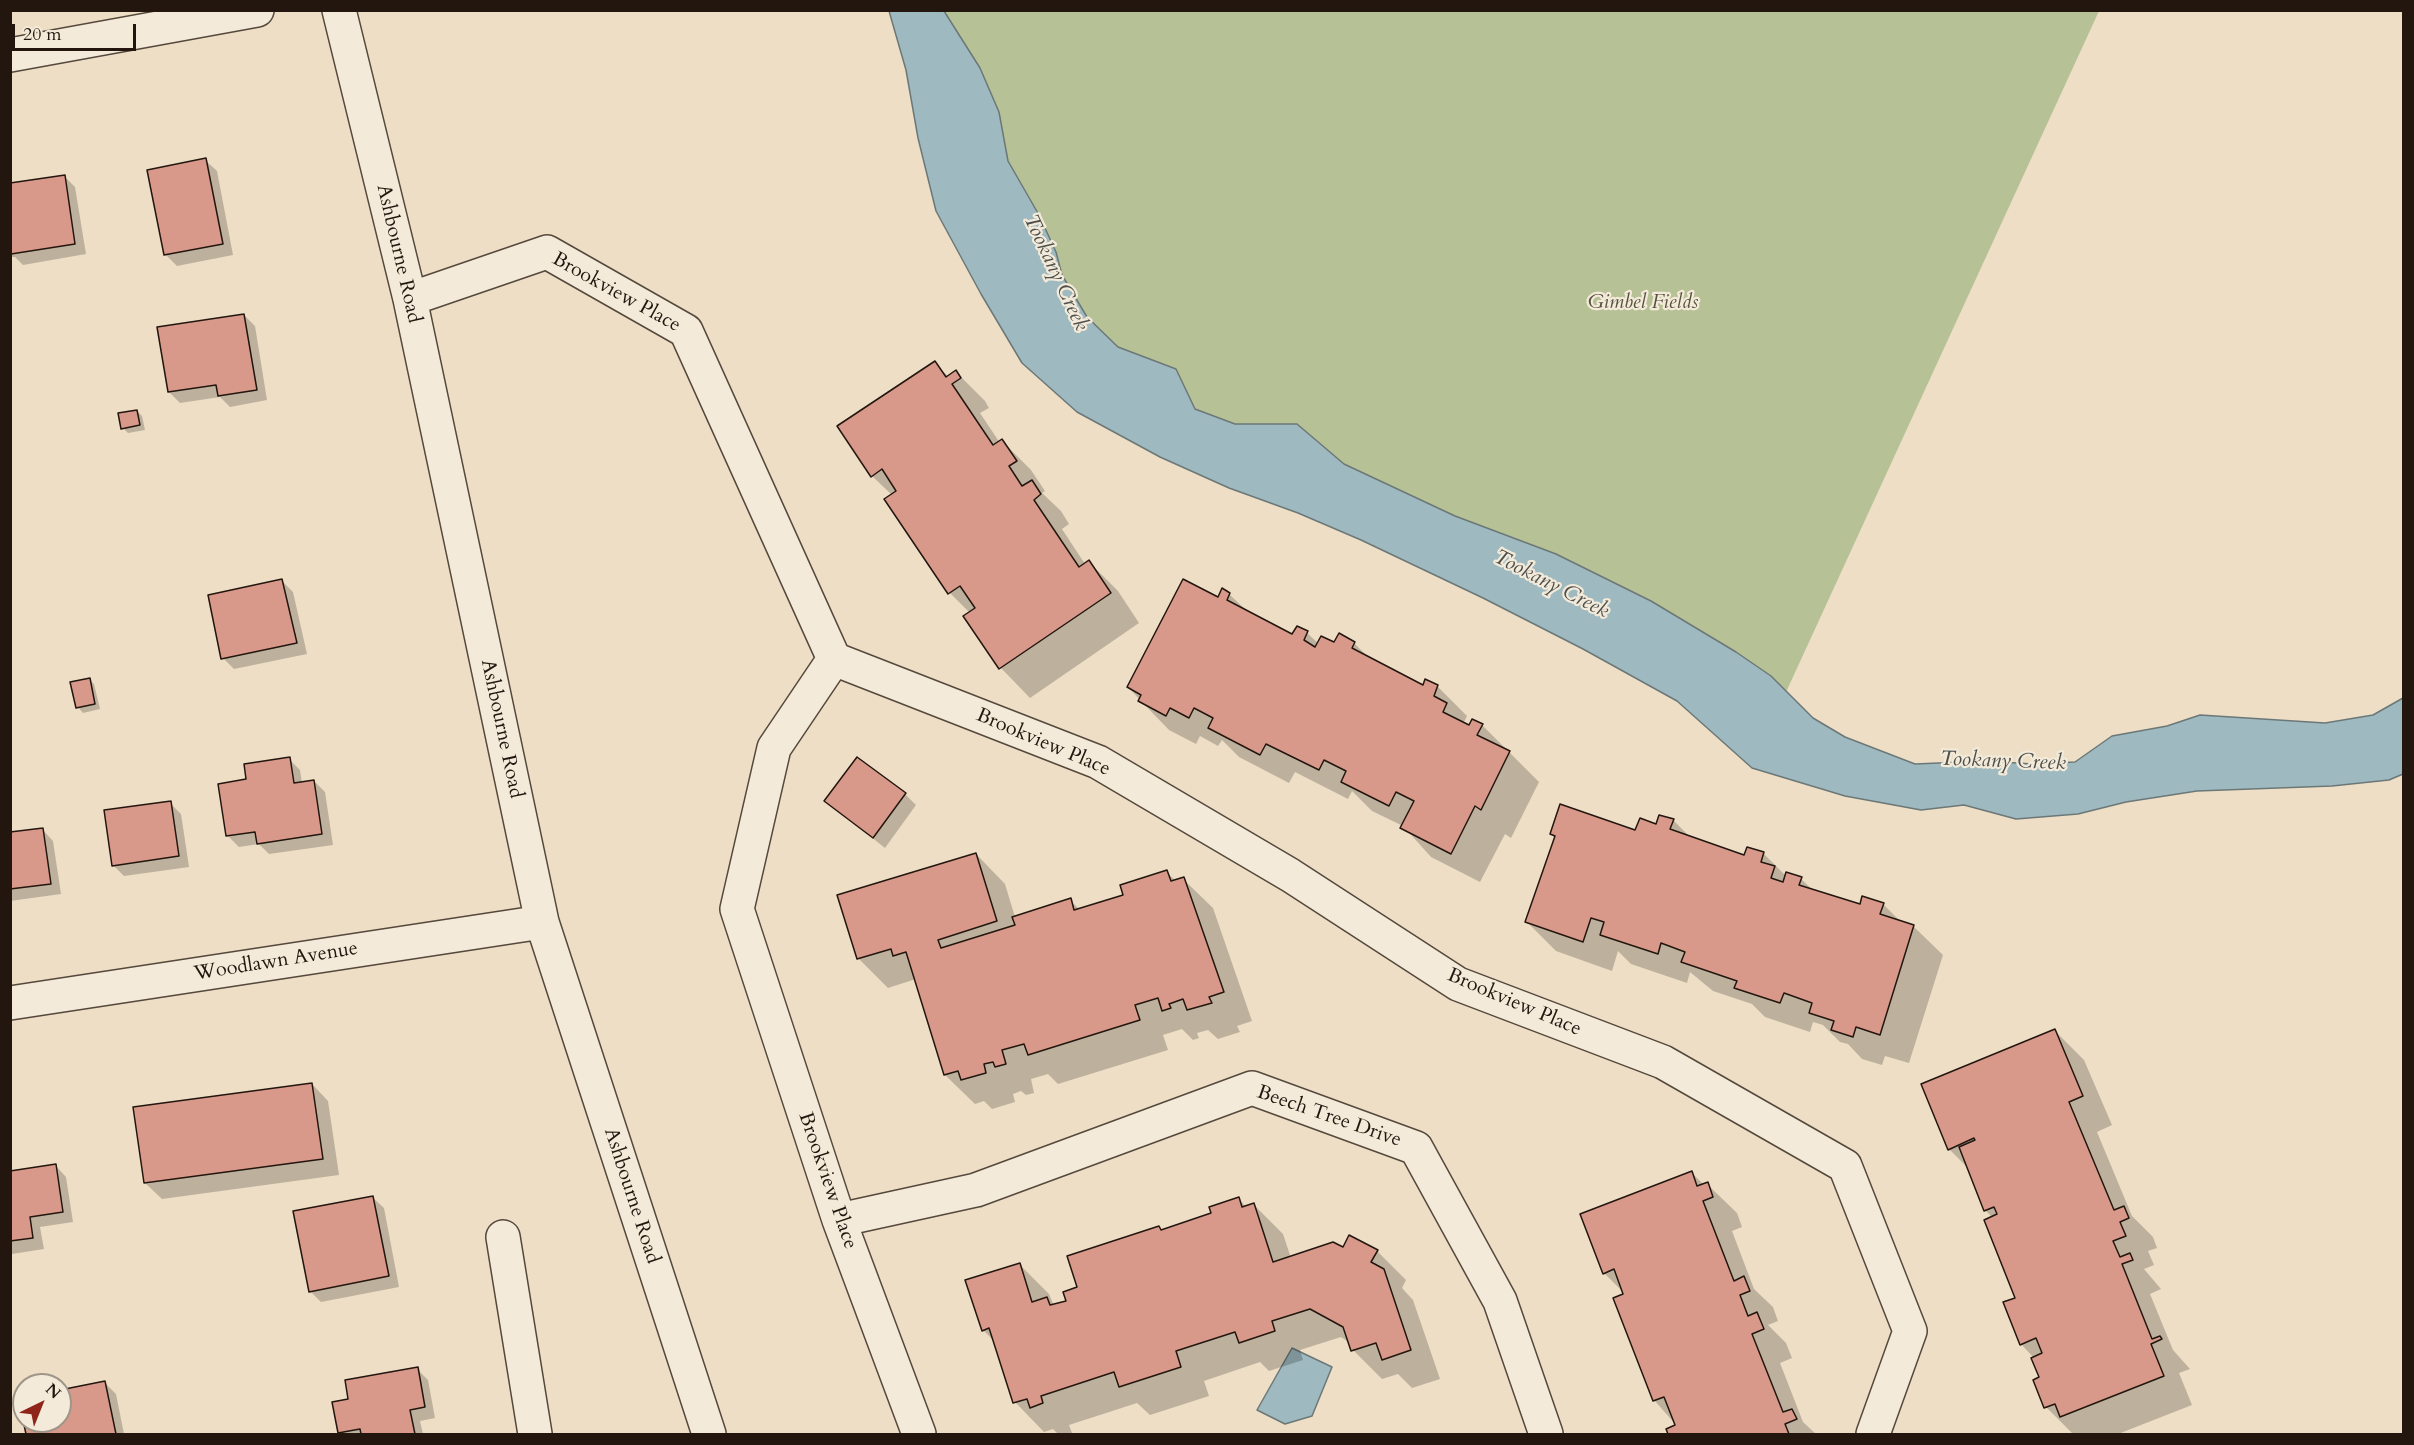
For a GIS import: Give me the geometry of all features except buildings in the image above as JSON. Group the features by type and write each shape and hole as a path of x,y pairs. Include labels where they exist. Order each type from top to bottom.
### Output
{"street":[{"path":"10,55 257,10"},
{"name":"Ashbourne Road","path":"339,10 410,299 542,922 709,1434"},
{"name":"Brookview Place","path":"410,299 547,252 686,331 834,659 1098,762 1290,875 1458,984 1663,1062 1845,1166 1910,1331 1874,1434"},
{"name":"Brookview Place","path":"834,659 774,748 738,909 839,1220 919,1434"},
{"name":"Woodlawn Avenue","path":"10,1003 542,922"},
{"name":"Beech Tree Drive","path":"839,1220 976,1190 1252,1088 1416,1148 1500,1301 1546,1434"},
{"path":"503,1237 535,1434"}],"green space":[{"name":"Gimbel Fields","path":"929,11 2099,11 1781,703 1138,412 1034,242"}],"water":[{"name":"Tookany Creek","path":"889,11 944,11 980,68 999,112 1008,161 1039,215 1056,252 1062,275 1087,317 1118,347 1176,369 1195,409 1235,424 1297,424 1344,464 1455,516 1556,554 1651,601 1736,652 1771,676 1813,718 1845,737 1915,764 1986,761 2032,764 2075,762 2112,736 2167,726 2200,715 2325,723 2373,715 2403,698 2403,774 2389,780 2332,786 2197,791 2126,802 2078,814 2016,819 1964,805 1921,810 1845,796 1752,768 1677,701 1583,649 1361,540 1298,513 1229,488 1160,457 1077,412 1022,363 936,211 918,138 906,70"},
{"path":"1292,1348 1332,1367 1312,1416 1285,1424 1257,1410"}]}
